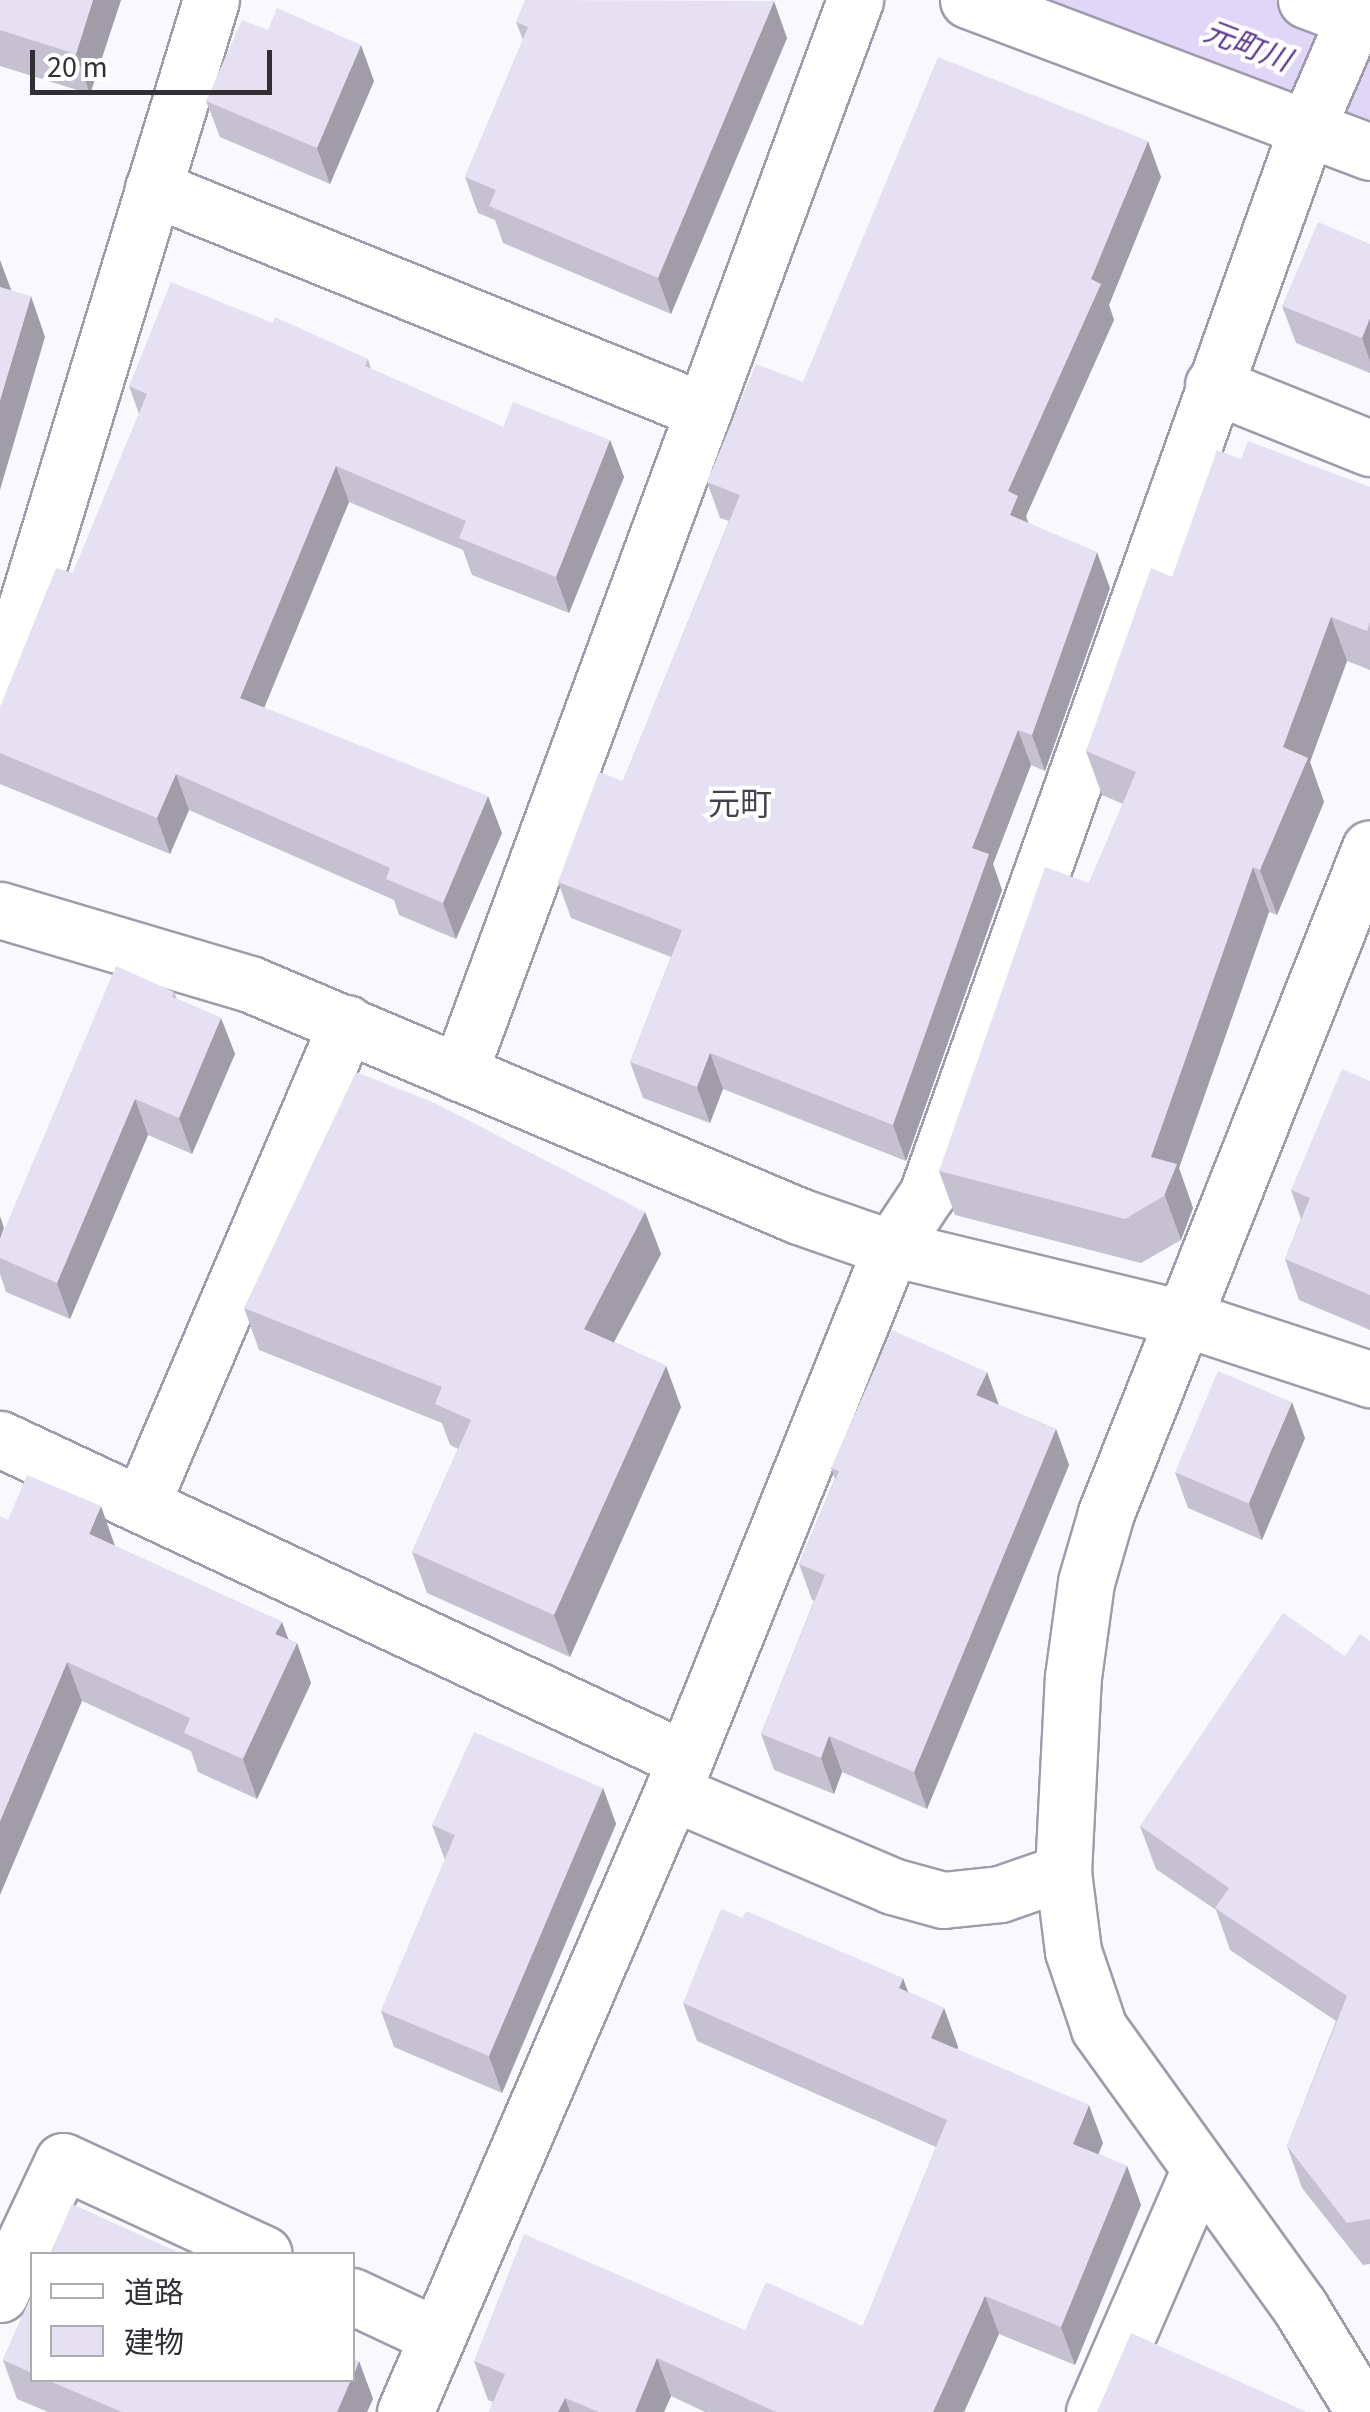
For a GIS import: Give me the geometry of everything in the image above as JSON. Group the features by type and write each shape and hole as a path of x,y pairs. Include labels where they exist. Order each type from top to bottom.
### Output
{"street":[{"path":"0,692 210,0"},
{"path":"459,1073 855,0"},
{"path":"968,0 1370,152"},
{"path":"405,2412 678,1776 891,1248 927,1194 1348,10"},
{"path":"153,188 704,411"},
{"path":"1213,385 1370,448"},
{"path":"1364,2412 1300,2308 1198,2171 1100,2028 1073,1951 1063,1872 1070,1715 1086,1582 1106,1513 1370,848"},
{"path":"0,910 250,984 799,1216 891,1248 1186,1319 1370,1379"},
{"path":"141,1506 347,1023"},
{"path":"0,1439 141,1506 892,1886 943,1900 1000,1894 1063,1872"},
{"path":"0,2294 63,2160 260,2252"},
{"path":"1094,2412 1198,2171"},
{"path":"355,2297 438,2336"}],"building":[{"path":"0,0 93,0 76,54 0,30"},
{"path":"525,0 774,1 658,278 489,206 496,190 465,177 528,27 516,22"},
{"path":"277,8 361,45 317,148 206,101 242,20 268,30"},
{"path":"938,57 1148,141 1091,279 1101,284 1008,491 1018,496 1010,515 1097,552 1032,735 1018,730 972,848 989,854 893,1125 710,1053 697,1087 630,1062 682,930 558,882 599,772 623,781 740,495 707,482 756,364 803,382"},
{"path":"1318,222 1370,244 1370,318 1362,338 1282,306"},
{"path":"171,282 273,323 275,317 368,359 365,366 503,427 513,402 610,440 556,577 459,538 466,521 336,466 240,698 488,796 443,903 386,879 390,868 176,774 157,818 0,753 0,707 56,568 73,573 147,394 129,386"},
{"path":"0,287 31,296 0,400"},
{"path":"1248,441 1370,487 1370,622 1367,631 1331,617 1283,747 1308,758 1260,870 1253,867 1151,1157 1177,1164 1164,1196 1125,1219 939,1171 1045,867 1089,883 1136,772 1086,751 1151,568 1172,577 1217,450 1241,459"},
{"path":"116,966 221,1018 179,1118 135,1099 57,1283 0,1258 0,1240"},
{"path":"1342,1069 1370,1081 1370,1295 1285,1259 1310,1198 1291,1190"},
{"path":"356,1072 435,1103 645,1212 584,1329 666,1366 554,1615 412,1552 471,1420 435,1404 442,1387 244,1308"},
{"path":"892,1330 987,1372 976,1395 1056,1429 914,1772 829,1736 821,1758 761,1734 825,1575 799,1564 839,1471 831,1468"},
{"path":"1218,1371 1292,1402 1249,1504 1175,1472"},
{"path":"27,1475 101,1506 89,1534 282,1622 275,1634 297,1643 243,1759 184,1733 190,1718 67,1662 0,1821 0,1516 8,1520"},
{"path":"1283,1613 1345,1656 1360,1634 1370,1641 1370,2219 1347,2223 1287,2146 1347,1996 1215,1908 1229,1888 1140,1826"},
{"path":"474,1732 603,1788 489,2056 381,2011 455,1835 432,1825"},
{"path":"721,1909 743,1918 746,1911 903,1978 899,1988 944,2008 931,2038 1089,2105 1073,2144 1127,2166 1061,2327 985,2296 933,2412 776,2412 657,2358 635,2412 599,2412 565,2398 558,2412 489,2412 505,2374 474,2361 524,2234 745,2330 766,2282 863,2326 947,2120 683,2003"},
{"path":"72,2204 178,2252 51,2252"},
{"path":"30,2299 30,2372 3,2360"},
{"path":"1131,2333 1307,2412 1097,2412"},
{"path":"52,2382 350,2382 337,2412 122,2412"}],"waterway":[{"name":"元町川","path":"1124,0 1370,94"}],"district":[{"name":"元町","path":"740,805"}]}
